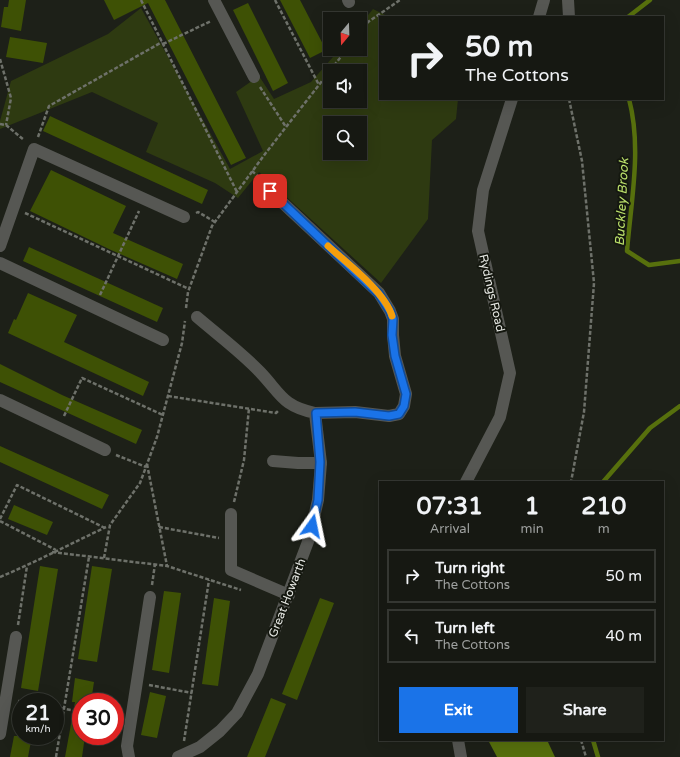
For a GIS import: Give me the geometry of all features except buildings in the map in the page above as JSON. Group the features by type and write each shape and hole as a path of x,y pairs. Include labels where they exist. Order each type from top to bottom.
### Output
{"street":[{"path":"214,0 254,77"},
{"path":"539,16 544,0"},
{"path":"568,0 569,16"},
{"name":"Rydings Road","path":"467,481 500,417 510,373 478,231 483,190 512,100"},
{"path":"0,246 34,149 184,217"},
{"path":"189,316 260,372 282,398 300,410 316,413 355,412 389,416 399,414 404,406 406,394 395,356 392,335 393,319 390,311 379,294 270,191"},
{"path":"0,263 163,340"},
{"path":"0,400 105,450"},
{"name":"Great Howarth","path":"180,756 200,748 220,731 237,713 258,674 309,539 318,500 320,462 316,413"},
{"path":"273,461 298,463 320,462"},
{"path":"231,514 231,570 289,595"},
{"path":"128,757 127,746 150,597"},
{"path":"0,734 16,637"},
{"path":"458,741 461,757"}],"path":[{"path":"141,0 237,192"},
{"path":"275,0 319,85"},
{"path":"367,23 400,0"},
{"path":"0,124 6,125 34,149 49,106 163,43 222,15"},
{"path":"0,577 28,566 52,552 110,525 140,483 158,437 189,316 189,289 212,226 342,56"},
{"path":"0,59 11,98 6,125"},
{"path":"254,77 286,127"},
{"path":"569,100 582,161 594,283 584,412 571,481"},
{"path":"94,308 117,256 145,199"},
{"path":"13,208 189,289"},
{"path":"184,217 198,212 215,222"},
{"path":"59,428 82,378 163,415"},
{"path":"168,396 276,413 290,404"},
{"path":"231,514 244,460 250,408"},
{"path":"105,450 146,466"},
{"path":"146,466 167,566"},
{"path":"57,550 0,520 16,484 105,528"},
{"path":"104,558 110,525"},
{"path":"159,527 231,540"},
{"path":"52,552 167,566 245,592"},
{"path":"64,703 89,556"},
{"path":"150,597 155,564"},
{"path":"16,637 28,566"},
{"path":"180,756 192,693 209,580"},
{"path":"137,683 192,693"},
{"path":"581,741 586,757"},
{"path":"56,757 58,745"}],"shaded area":[{"path":"141,8 230,169 263,151 236,92 259,76 274,99 311,82 323,68 323,108 367,108 367,64 327,64 334,56 367,56 367,16 373,9 387,16 379,16 379,100 458,100 456,119 432,140 428,219 381,283 259,172 238,198 215,183 146,152 158,123 92,92 0,129 0,121 11,81 108,34"},
{"path":"489,741 547,741 555,757 497,757"}],"waterway":[{"name":"Buckley Brook","path":"629,16 650,0"},
{"name":"Buckley Brook","path":"629,100 635,136 635,155 633,194 627,251 649,265 680,261"},
{"name":"Buckley Brook","path":"604,481 650,428 680,406"},
{"name":"Buckley Brook","path":"593,741 598,757"}],"slow traffic":[{"path":"328,246 379,294 386,303 392,316"}],"route":[{"path":"270,191 379,294 386,303 393,319 392,335 395,356 406,394 404,406 399,414 389,416 355,412 316,413 320,462 318,500 312,526"}]}
